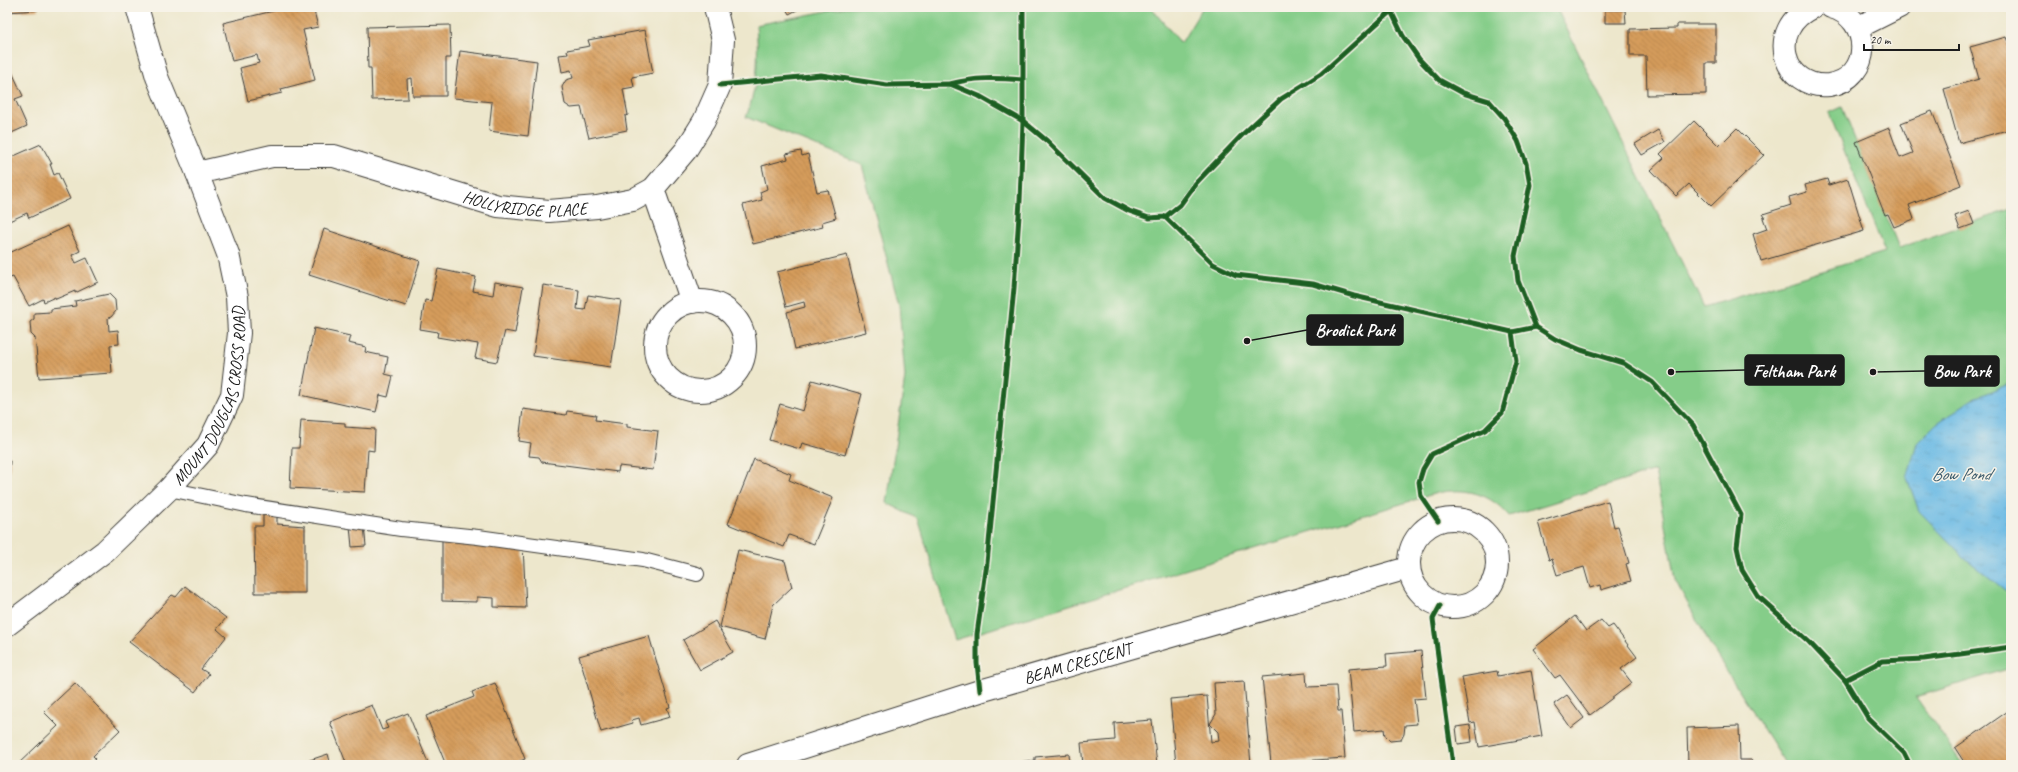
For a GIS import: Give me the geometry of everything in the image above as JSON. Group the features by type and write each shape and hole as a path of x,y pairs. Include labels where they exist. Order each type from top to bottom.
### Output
{"street":[{"name":"MOUNT DOUGLAS CROSS ROAD","path":"7,624 105,551 169,489 208,445 232,395 239,333 237,296 228,254 197,173 157,77 136,7"},
{"name":"HOLLYRIDGE PLACE","path":"197,173 272,156 334,156 498,206 549,211 597,207 632,200 653,188 690,144 704,121 720,85 723,40 715,7"},
{"path":"1813,7 1800,13 1791,22 1785,34 1784,47 1787,60 1794,72 1804,80 1817,85 1830,84 1842,80 1852,73 1859,63 1863,51 1862,39 1858,27 1850,16 1839,9 1831,7"},
{"path":"1858,27 1899,7"},
{"path":"653,188 692,302"},
{"path":"707,301 721,306 734,316 742,329 745,344 743,360 736,373 724,384 711,390 696,391 676,384 670,380 661,368 656,355 655,341 659,327 667,315 678,306 692,302 707,301"},
{"path":"1453,518 1468,521 1481,529 1491,540 1497,555 1497,570 1492,584 1483,597 1470,605 1455,608 1440,606 1428,601 1419,592 1412,581 1408,568 1409,553 1415,539 1425,528 1438,521 1453,518"},
{"name":"BEAM CRESCENT","path":"748,765 980,691 1408,568"}],"lane":[{"path":"169,489 246,505 401,529 478,537 643,560 696,574"}],"green space":[{"path":"847,7 1150,7 1181,43 1203,7 1556,7 1704,307 1885,252 1829,113 1842,107 1899,248 2011,209 2011,668 1916,697 1963,765 1786,765 1712,648 1675,580 1655,471 1509,516 1494,502 1476,494 1457,491 1437,493 955,640 918,519 887,503 905,377 899,305 862,165 746,117 753,94 757,71 756,25"}],"water":[{"name":"Bow Pond","path":"2011,383 2011,595 1964,557 1919,511 1907,478 1917,443 1936,424 1971,400"}],"building":[{"path":"7,7 37,7 38,10 7,12"},
{"path":"290,7 297,7 298,9 313,7 318,27 303,30 315,80 281,89 282,93 248,101 240,68 259,63 257,55 232,61 223,23"},
{"path":"785,7 803,7 789,14"},
{"path":"1605,10 1625,10 1626,23 1605,23"},
{"path":"1677,24 1716,24 1716,63 1706,63 1706,94 1647,95 1646,56 1630,56 1630,29 1677,28"},
{"path":"450,25 451,58 446,58 446,96 413,96 412,78 407,79 408,99 372,100 371,68 368,68 367,27"},
{"path":"645,30 653,73 632,77 634,87 623,89 628,115 625,116 627,130 589,138 581,107 571,108 565,104 562,87 566,80 573,78 571,70 562,72 559,55 568,54 567,50 590,46 588,40"},
{"path":"2006,37 2011,53 2011,129 1959,143 1944,89 1979,79 1970,47"},
{"path":"460,51 537,61 528,136 489,131 492,102 454,98"},
{"path":"7,61 23,96 15,99 27,126 7,135"},
{"path":"1932,111 1961,185 1909,205 1914,219 1894,227 1888,214 1885,215 1856,142 1889,128 1900,158 1913,153 1901,123"},
{"path":"1694,121 1719,146 1737,128 1764,155 1711,206 1689,184 1676,196 1651,170 1664,158 1660,154"},
{"path":"1658,130 1665,142 1642,155 1635,144"},
{"path":"41,144 52,164 50,164 54,175 58,173 70,199 29,218 27,213 7,222 7,159"},
{"path":"801,151 802,156 808,154 817,192 828,190 836,218 822,222 823,227 753,244 743,205 762,200 760,192 767,189 762,166 788,159 786,154"},
{"path":"1827,179 1829,185 1848,179 1864,231 1761,261 1753,234 1767,229 1763,214 1791,205 1789,197 1807,192 1805,185"},
{"path":"1969,211 1974,224 1960,229 1955,216"},
{"path":"68,226 80,251 72,255 76,263 87,258 98,282 75,293 75,291 44,302 43,299 29,306 13,277 7,279 7,254"},
{"path":"324,229 420,261 406,306 309,275"},
{"path":"847,255 866,332 795,349 787,312 805,307 804,302 786,307 777,272"},
{"path":"438,269 476,277 473,291 493,295 495,282 523,287 515,333 505,331 497,362 475,358 478,344 437,337 438,332 420,329 425,300 431,301"},
{"path":"543,285 579,290 577,309 585,310 588,295 621,300 611,367 533,356"},
{"path":"109,294 115,300 116,311 111,317 108,318 109,331 118,330 119,344 110,345 112,373 39,378 35,338 31,334 30,322 34,319 34,313 51,312 51,309 76,306 75,301"},
{"path":"314,328 350,336 348,343 366,347 365,352 388,357 385,374 393,376 388,397 380,395 376,412 301,395"},
{"path":"812,380 862,394 845,455 802,443 800,449 769,440 780,404 803,411"},
{"path":"523,409 566,415 567,411 596,415 595,420 627,424 627,427 658,431 653,470 619,466 618,472 542,462 539,457 529,456 531,443 519,441"},
{"path":"301,420 345,423 345,427 375,429 374,451 368,450 365,492 290,488 292,448 299,448"},
{"path":"754,459 791,474 789,480 833,498 814,544 789,535 784,547 728,524"},
{"path":"7,460 10,461 8,486 7,486"},
{"path":"1608,501 1614,527 1618,526 1629,563 1626,564 1631,581 1601,590 1600,585 1590,588 1584,567 1557,575 1552,559 1549,560 1538,522"},
{"path":"263,514 277,514 277,524 305,526 305,593 255,593 254,526 263,526"},
{"path":"364,525 366,546 352,547 350,526"},
{"path":"442,535 523,545 526,608 494,607 494,598 477,597 477,602 442,601"},
{"path":"738,550 785,561 792,587 773,605 765,639 720,627"},
{"path":"185,586 226,618 217,629 226,637 201,669 209,674 195,692 129,642 172,595 176,597"},
{"path":"1575,616 1586,631 1601,620 1608,628 1613,625 1637,657 1621,669 1632,683 1590,715 1560,675 1555,678 1533,649"},
{"path":"715,621 733,652 700,670 683,640"},
{"path":"649,636 670,707 667,708 670,717 641,725 639,718 632,720 633,723 601,732 579,656"},
{"path":"1421,651 1426,698 1414,699 1417,724 1405,725 1404,734 1401,740 1390,741 1385,736 1384,729 1354,732 1348,669 1387,666 1386,654"},
{"path":"1531,670 1542,736 1479,747 1475,722 1470,723 1462,677 1497,671 1498,676"},
{"path":"1306,673 1307,687 1336,686 1338,711 1341,711 1345,758 1271,763 1262,677"},
{"path":"1244,681 1251,765 1176,765 1170,699 1207,696 1211,742 1219,741 1218,732 1210,724 1216,714 1214,683"},
{"path":"75,683 120,730 93,756 96,759 90,765 17,765 58,726 44,712"},
{"path":"495,683 525,759 511,765 446,765 426,716 474,697 472,692"},
{"path":"1567,695 1584,718 1571,728 1554,704"},
{"path":"372,705 382,730 388,728 385,722 408,713 429,765 347,765 330,722"},
{"path":"2011,709 2011,765 1966,765 1955,748"},
{"path":"1152,720 1157,765 1083,765 1081,743 1115,740 1114,723"},
{"path":"1470,725 1472,742 1458,744 1456,727"},
{"path":"1739,726 1740,760 1752,760 1752,765 1688,765 1687,728"},
{"path":"328,754 331,765 308,765 307,761"},
{"path":"1069,754 1070,765 993,765 1035,760 1035,757"}],"cycle path":[{"path":"980,691 977,663 977,634 987,563 1014,288 1020,201 1023,121 1023,7"},
{"path":"1393,7 1391,11 1403,36 1419,59 1439,80 1463,93 1489,101 1504,118 1518,141 1526,163 1530,185 1515,256 1518,281 1536,327 1555,339 1581,350 1623,363 1652,382 1693,425 1741,515 1737,547 1742,570 1758,596 1809,642 1845,680 1868,718 1904,753 1910,765"},
{"path":"720,85 821,75 887,85 950,84 979,96 1023,121 1047,141 1105,198 1129,211 1149,218 1165,217 1180,205 1196,183 1243,134 1281,99 1321,74 1391,11"},
{"path":"950,84 968,80 1022,80"},
{"path":"1165,217 1213,264 1236,275 1313,284 1354,296 1512,332"},
{"path":"1438,521 1421,496 1419,482 1423,469 1432,454 1485,430 1502,413 1516,361 1512,332 1536,327"},
{"path":"1440,606 1433,619 1453,765"},
{"path":"1845,680 1882,661 1924,659 2011,647"}],"place":[{"name":"Brodick Park","path":"1247,341"},
{"name":"Feltham Park","path":"1671,372"},
{"name":"Bow Park","path":"1873,372"}]}
